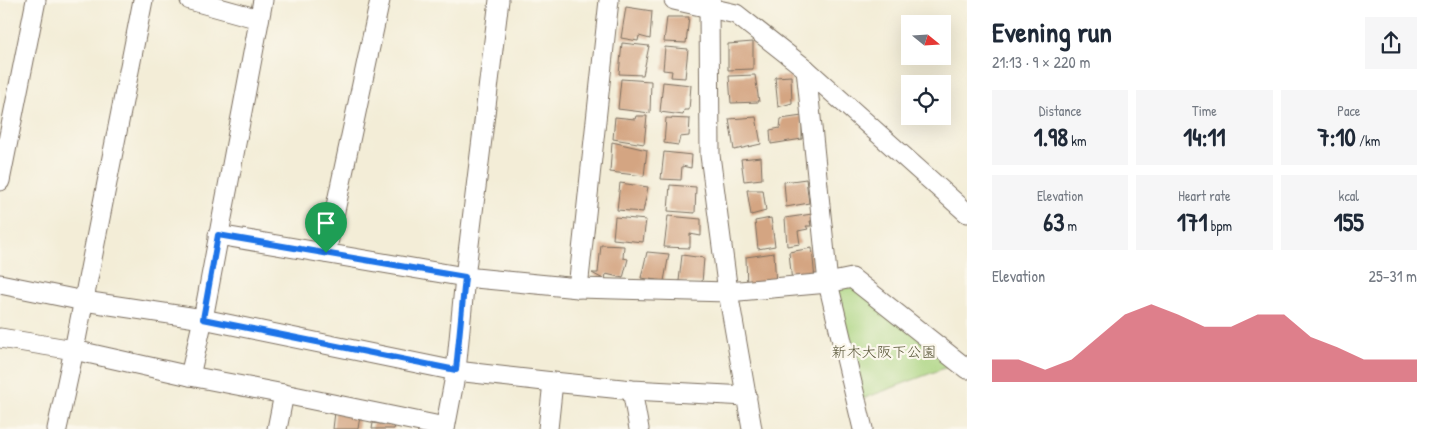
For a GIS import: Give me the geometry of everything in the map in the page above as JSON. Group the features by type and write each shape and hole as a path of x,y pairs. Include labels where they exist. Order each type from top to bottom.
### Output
{"street":[{"path":"0,181 36,0"},
{"path":"57,429 143,0"},
{"path":"190,0 259,19"},
{"path":"190,376 203,319 263,0"},
{"path":"326,253 380,0"},
{"path":"0,338 74,350 190,376 445,428 456,370 465,277 499,0"},
{"path":"578,288 609,0"},
{"path":"674,0 710,4 736,14 806,69 967,213"},
{"path":"710,4 710,155 728,292 752,429"},
{"path":"806,69 828,283 863,429"},
{"path":"218,235 465,277 578,288 728,292 828,283 852,278 967,369"},
{"path":"0,284 84,301 203,319 456,370 632,390 747,396"},
{"path":"548,429 554,382"},
{"path":"632,390 639,429"},
{"path":"277,429 284,394"}],"green space":[{"name":"新木大阪下公園","path":"852,278 958,363 857,401 828,283"}],"building":[{"path":"626,7 652,11 650,39 639,36 638,41 621,38"},
{"path":"667,17 689,17 686,43 664,42"},
{"path":"753,42 753,69 728,70 728,44"},
{"path":"622,43 649,46 643,75 619,74"},
{"path":"665,47 688,49 685,78 671,77 672,71 663,70"},
{"path":"755,75 759,102 731,103 729,76"},
{"path":"791,76 792,103 778,107 775,77"},
{"path":"621,79 651,81 650,113 618,109"},
{"path":"663,82 691,85 689,110 684,110 683,115 660,112"},
{"path":"636,116 647,116 644,144 613,139 615,117 635,119"},
{"path":"802,116 802,139 771,144 770,130 780,128 781,119"},
{"path":"756,117 761,144 734,150 729,119"},
{"path":"666,118 690,119 689,136 680,137 678,145 664,143"},
{"path":"612,142 647,150 644,176 610,172"},
{"path":"664,152 692,155 691,168 682,166 681,180 661,179"},
{"path":"761,157 762,179 744,181 741,159"},
{"path":"806,179 809,203 786,207 784,182"},
{"path":"620,183 648,187 643,212 617,210"},
{"path":"670,185 696,187 695,213 668,211"},
{"path":"747,190 763,190 766,211 751,215"},
{"path":"812,214 813,221 810,221 811,226 806,226 808,229 798,231 800,244 787,246 785,218"},
{"path":"668,216 701,219 701,236 690,234 690,248 664,247"},
{"path":"615,217 646,220 643,242 613,239"},
{"path":"771,218 775,246 758,249 755,221"},
{"path":"601,245 624,246 623,258 628,259 623,278 606,274 605,280 592,273 598,273"},
{"path":"812,248 815,280 792,283 789,252"},
{"path":"647,252 669,254 664,281 641,278"},
{"path":"774,253 776,285 747,289 746,257"},
{"path":"682,255 704,258 702,283 679,281"},
{"path":"335,412 360,416 358,429 333,429"},
{"path":"373,423 395,426 394,429 372,429"}],"route":[{"path":"218,235 326,253 465,277 456,370 203,319 218,235"}]}
